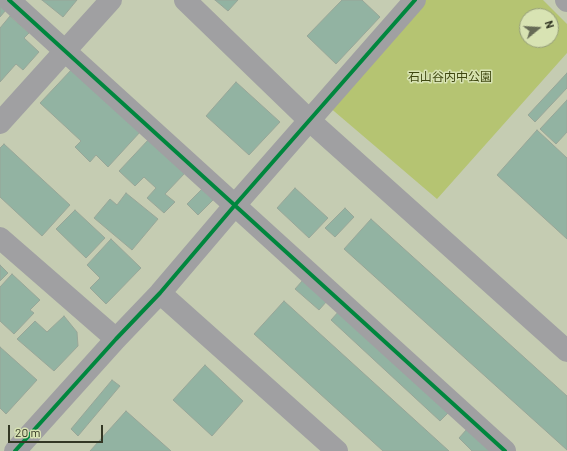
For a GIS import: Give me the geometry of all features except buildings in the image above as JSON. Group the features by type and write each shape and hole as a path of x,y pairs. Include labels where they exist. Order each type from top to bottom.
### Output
{"street":[{"path":"9,0 505,451"},
{"path":"2,117 66,51 111,0"},
{"path":"185,0 309,120 567,351"},
{"path":"15,451 116,339 160,293 415,0"},
{"path":"0,238 116,339"},
{"path":"160,293 337,451"}],"green space":[{"name":"石山谷内中公園","path":"422,0 543,0 551,8 519,8 519,48 559,48 559,16 567,24 567,53 437,199 328,106"}],"cycle path":[{"path":"9,0 505,451"},
{"path":"15,451 116,339 160,293 415,0"}]}
